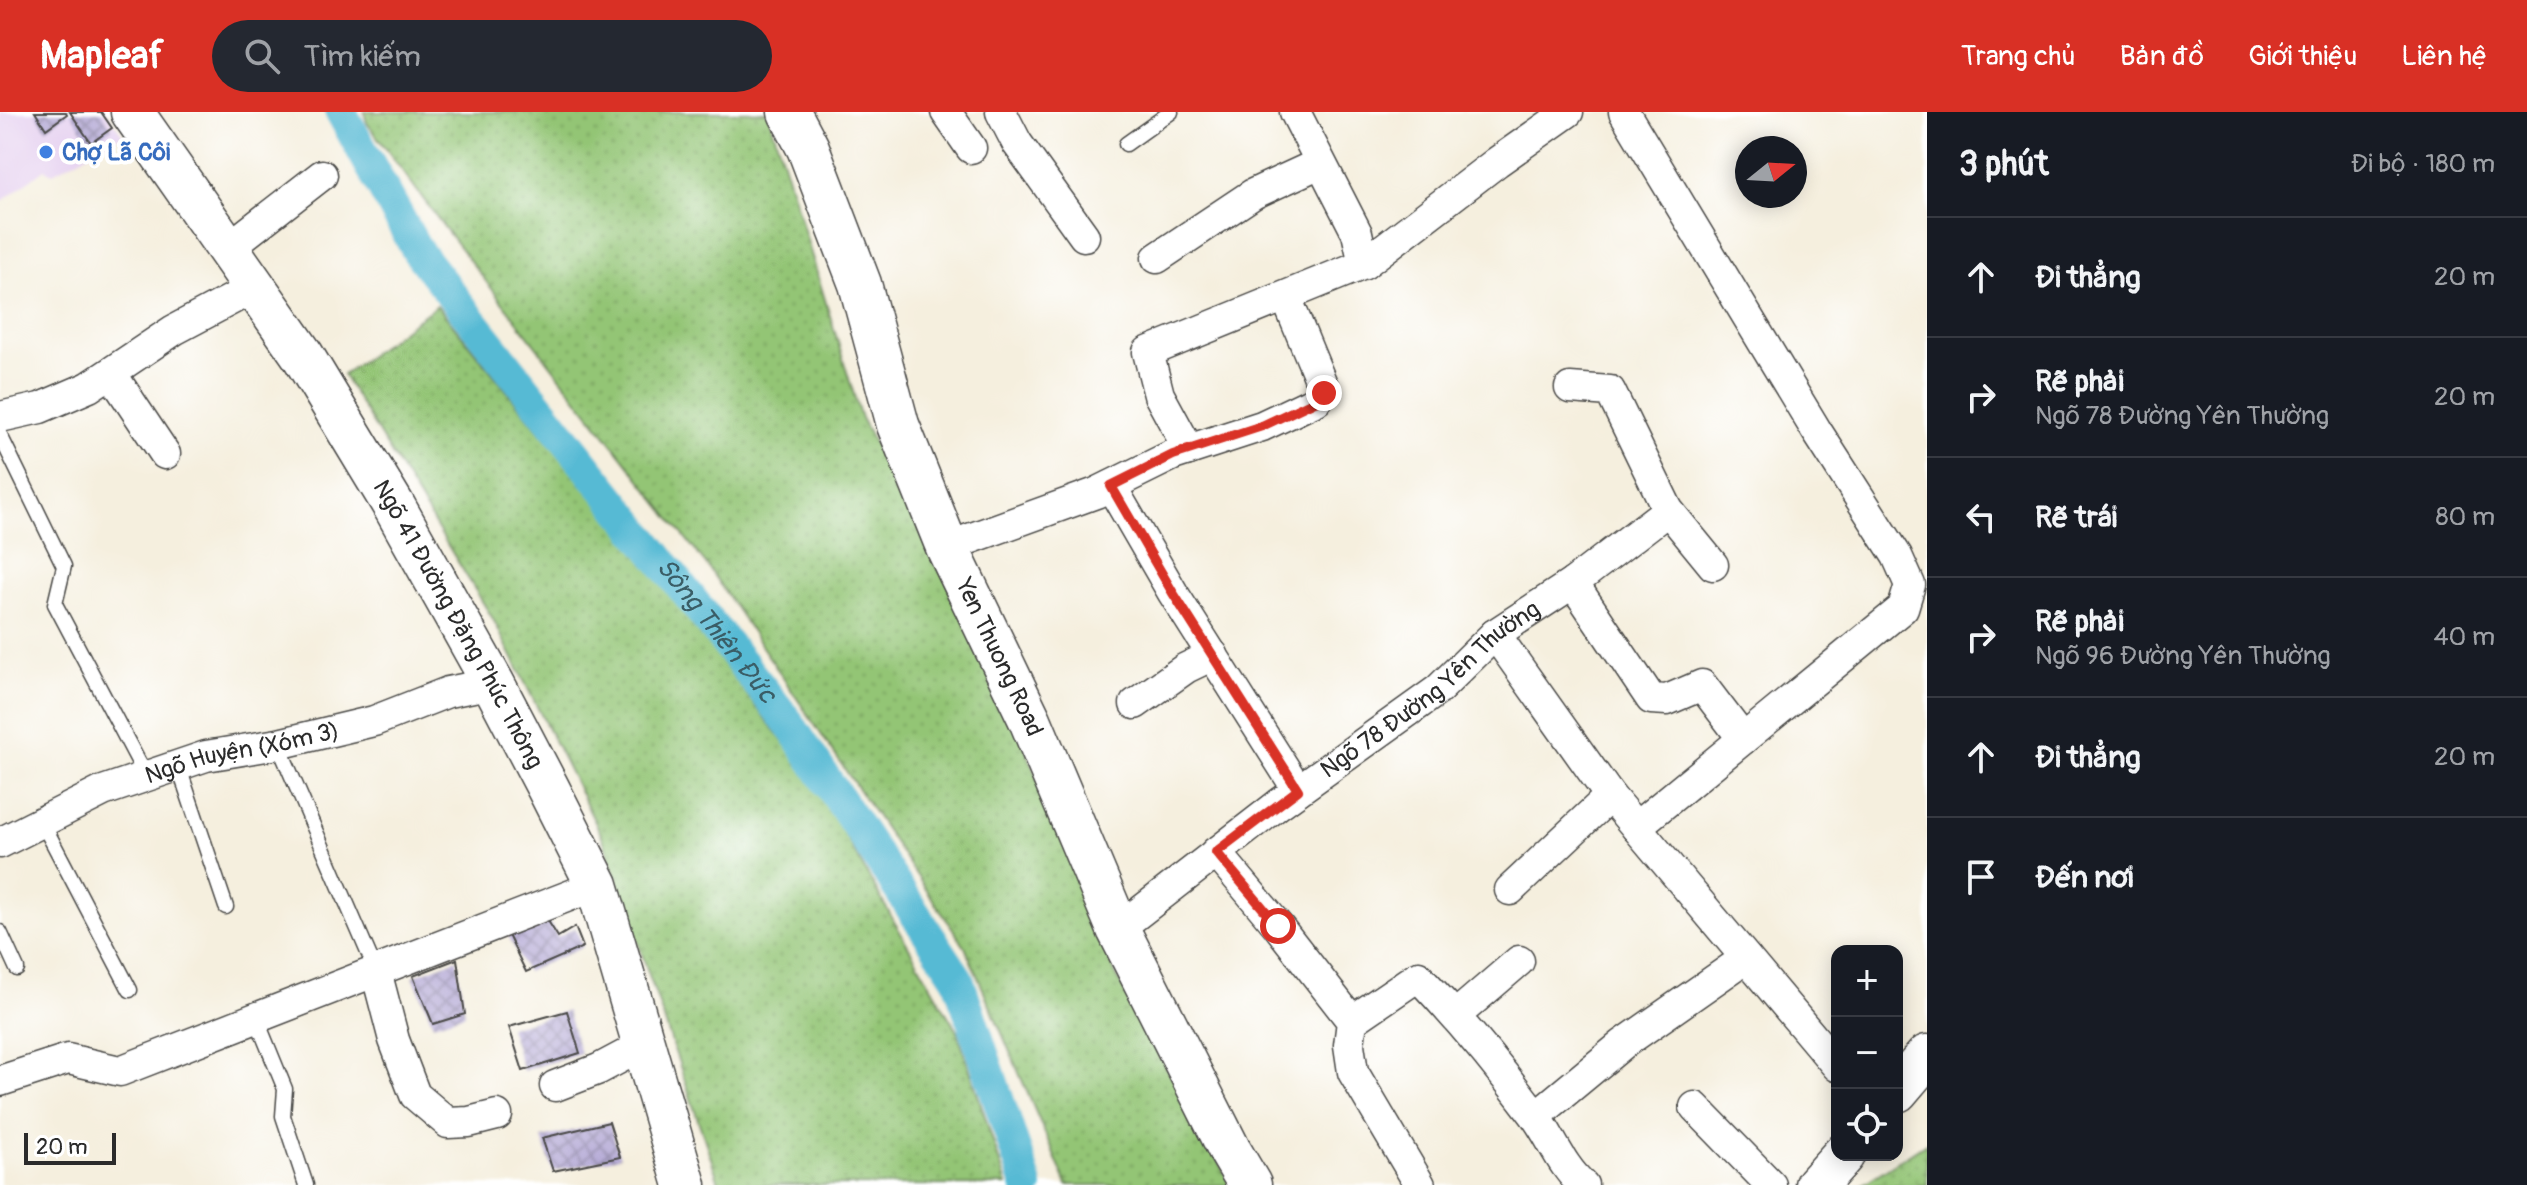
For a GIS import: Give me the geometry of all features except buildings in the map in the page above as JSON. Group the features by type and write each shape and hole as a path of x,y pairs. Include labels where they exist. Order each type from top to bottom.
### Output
{"main road":[{"name":"Ngõ 41 Đường Đặng Phúc Thông","path":"132,112 303,356 395,508 493,683 597,885 685,1185"},
{"name":"Yen Thuong Road","path":"794,113 860,284 898,425 947,547 1030,720 1118,929 1250,1185"},
{"path":"1899,1089 1927,1056"},
{"path":"1816,1185 1838,1161"}],"street":[{"path":"946,112 971,148"},
{"path":"1001,112 1017,143 1084,236"},
{"path":"1295,112 1357,233 1364,264"},
{"path":"1189,450 1159,395 1148,352 1364,264 1568,112"},
{"path":"1624,112 1816,430 1897,556 1910,585 1903,608 1636,827"},
{"path":"1157,258 1253,194 1320,163"},
{"path":"228,248 322,175"},
{"path":"0,417 40,408 89,387 174,330 255,287"},
{"path":"947,547 1111,486 1173,455 1262,426 1317,400 1324,393 1286,297"},
{"path":"111,373 165,454"},
{"path":"1570,388 1610,391 1668,510 1713,565"},
{"path":"1111,486 1173,593 1298,790"},
{"name":"Ngõ 78 Đường Yên Thường","path":"1118,929 1298,790 1438,690 1495,634 1573,583 1668,510"},
{"path":"1573,583 1651,699 1667,700 1702,685 1743,739"},
{"path":"1495,634 1610,796 1831,1059"},
{"path":"1135,704 1186,668 1213,655"},
{"name":"Ngõ Huyện (Xóm 3)","path":"0,843 103,791 178,765 206,756 278,744 374,721 448,692 493,683"},
{"path":"1510,890 1610,796"},
{"path":"1216,852 1352,1021 1349,1045 1353,1072 1420,1185"},
{"path":"0,1081 68,1059 120,1071 597,885"},
{"path":"1536,1116 1623,1044 1746,958"},
{"path":"1455,1016 1519,961"},
{"path":"376,971 394,1040 415,1095 448,1123 497,1115"},
{"path":"1352,1021 1418,976 1455,1016 1536,1116 1574,1177 1583,1185"},
{"path":"555,1086 599,1069 644,1045"},
{"path":"1695,1107 1771,1185"}],"lane":[{"path":"1126,144 1171,112"},
{"path":"0,435 64,566 55,604 146,776"},
{"path":"278,744 376,971"},
{"path":"178,765 226,907"},
{"path":"42,822 130,990"},
{"path":"0,932 17,969"},
{"path":"256,1018 285,1089 283,1116 306,1185"}],"shaded area":[{"name":"Chợ Lã Côi","path":"0,112 106,112 123,135 53,173 44,169 0,203"}],"green space":[{"path":"364,112 768,112 861,418 996,674 1116,975 1231,1185 1067,1185 965,947 708,567 450,235 367,123"},
{"path":"437,305 625,536 815,783 958,1033 1007,1185 720,1185 602,836 493,619 343,375"},
{"path":"1926,1143 1927,1185 1862,1185 1903,1161 1903,1158"}],"waterway":[{"name":"Sông Thiên Đức","path":"341,112 418,252 789,723 958,979 1027,1185"}],"place":[{"name":"Chợ Lã Côi","path":"46,152"}],"route":[{"path":"1278,926 1216,852 1298,790 1173,593 1111,486 1173,455 1262,426 1317,400 1324,393"}]}
